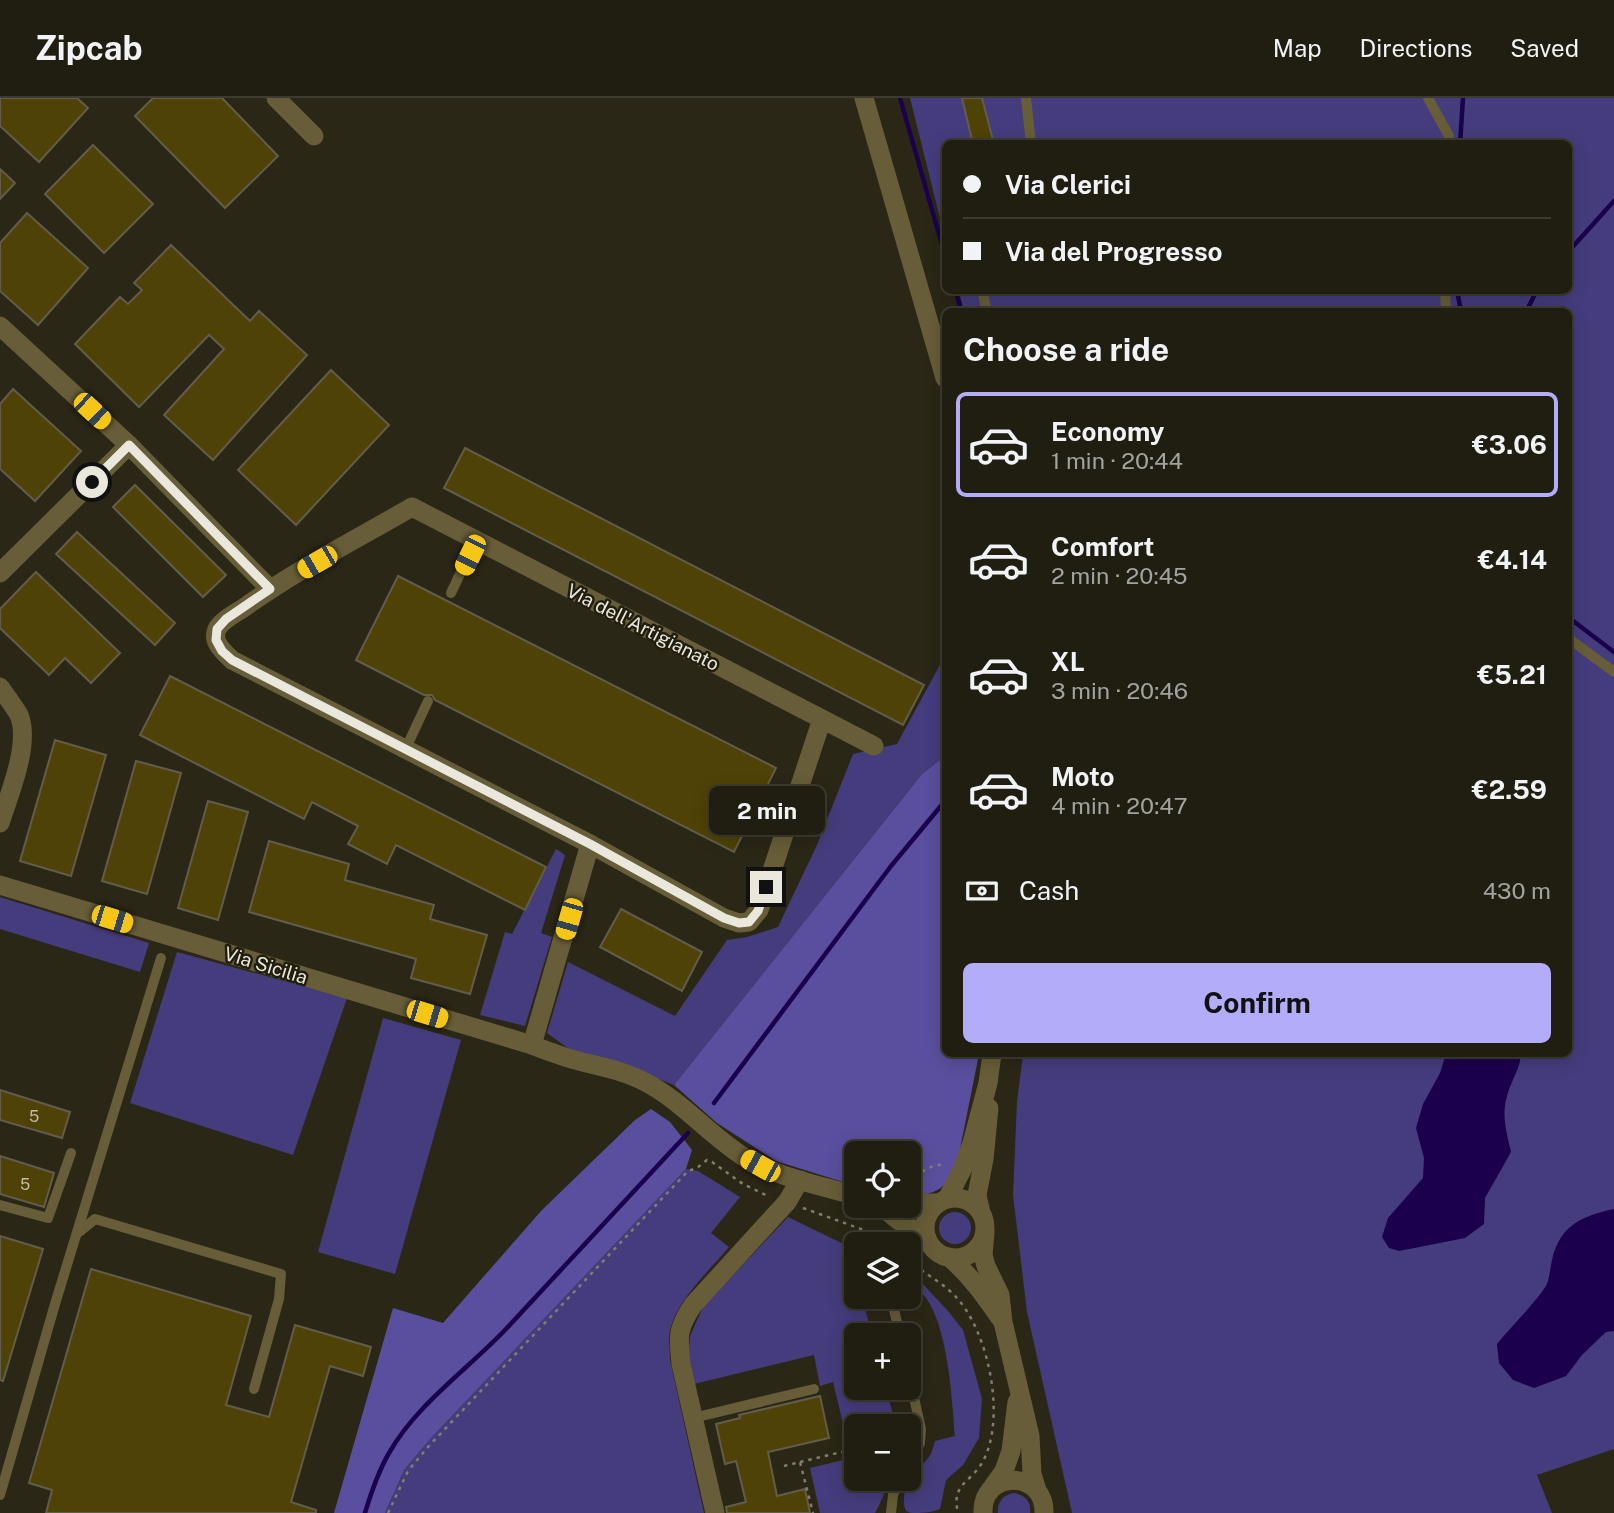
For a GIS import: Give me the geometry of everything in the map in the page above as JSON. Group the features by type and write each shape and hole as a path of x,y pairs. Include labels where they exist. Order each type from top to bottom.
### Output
{"street":[{"path":"276,98 314,136"},
{"path":"864,98 942,368"},
{"path":"0,326 129,445 270,589 226,619 217,629 216,640 222,651 232,660 590,844 724,918 739,923 749,922 758,911 822,719"},
{"path":"0,573 129,445"},
{"name":"Via dell'Artigianato","path":"270,589 412,507 874,746"},
{"path":"0,687 20,717 23,745 0,823"},
{"path":"532,1045 590,844"},
{"name":"Via Sicilia","path":"0,885 568,1058 619,1070 663,1091 744,1157 776,1172 844,1193"},
{"path":"921,1198 943,1201 957,1198 975,1205 983,1223 982,1241 976,1249 958,1258 949,1257 932,1247 925,1228 931,1210 943,1201 963,1168 988,1083 992,1057"},
{"path":"988,1083 988,1132 977,1195 983,1223 983,1255 1000,1295 1003,1322 1026,1413 1032,1474 1042,1499 1044,1513"},
{"path":"715,1513 681,1364 678,1340 682,1321 693,1305 787,1202 800,1180"},
{"path":"895,1218 928,1238"},
{"path":"949,1257 979,1287 1003,1322"},
{"path":"984,1513 986,1498 1004,1471 1010,1451 1018,1387"},
{"path":"991,1489 999,1483 1019,1480 1037,1490"}],"lane":[{"path":"1026,98 1031,140"},
{"path":"1428,98 1449,136 1448,140"},
{"path":"451,593 476,540"},
{"path":"1572,641 1614,672"},
{"path":"405,750 428,701"},
{"path":"0,1495 55,1304 161,958"},
{"path":"0,1205 48,1218 71,1153"},
{"path":"78,1232 94,1219 281,1275 279,1299 254,1389"},
{"path":"693,1418 814,1389"},
{"path":"891,1513 895,1491"}],"path":[{"path":"388,1513 408,1471 428,1447 688,1171 697,1168 706,1160 743,1184 770,1197 869,1232"},
{"path":"921,1172 934,1166 948,1164 963,1168"},
{"path":"921,1269 956,1296 982,1342 990,1373 994,1410 989,1448 981,1465 957,1493 958,1513"},
{"path":"784,1466 844,1451"},
{"path":"800,1462 813,1513"}],"shaded area":[{"path":"910,98 1614,98 1614,1449 1537,1475 1552,1513 1072,1513 1027,1312 1013,1195 1017,1102 1023,1057 1572,1057 1572,308 963,308 960,294 1572,294 1572,140 942,140 942,226"},
{"path":"941,663 942,758 922,774 674,1085 631,1068 569,1049 547,1033 568,962 675,1016 727,940 778,927 817,845 853,754 897,744"},
{"path":"942,758 942,1057 978,1057 956,1169 947,1182 931,1193 921,1194 921,1141 844,1141 844,1182 776,1161 717,1123 674,1085 922,774"},
{"path":"556,849 565,855 541,933 552,937 525,1026 480,1015 505,932 512,934"},
{"path":"0,897 149,943 140,972 0,929"},
{"path":"177,952 347,998 293,1155 130,1103"},
{"path":"383,1018 461,1040 395,1274 318,1252"},
{"path":"1445,1057 1520,1057 1505,1110 1511,1152 1485,1198 1484,1224 1465,1238 1399,1251 1389,1248 1382,1237 1388,1218 1423,1178 1424,1158 1416,1128 1423,1104 1440,1073"},
{"path":"651,1109 670,1122 692,1150 686,1169 432,1437 404,1470 385,1513 334,1513 393,1308 443,1323 541,1211 635,1120"},
{"path":"686,1169 698,1171 740,1197 711,1233 729,1247 676,1313 669,1338 670,1360 704,1513 385,1513 404,1470 432,1437"},
{"path":"1614,1209 1614,1331 1606,1332 1582,1355 1566,1376 1534,1388 1513,1380 1499,1363 1497,1344 1546,1286 1556,1248 1567,1230 1582,1219"},
{"path":"955,1212 966,1217 971,1228 966,1239 955,1244 944,1239 939,1228 944,1217"},
{"path":"788,1217 844,1244 844,1309 865,1309 869,1323 844,1323 844,1400 889,1400 893,1414 844,1414 844,1427 833,1382 820,1386 814,1355 694,1384 688,1360 690,1336 703,1307"},
{"path":"921,1282 963,1330 982,1399 979,1438 963,1465 946,1480 940,1509 912,1513 906,1510 904,1505 906,1491 921,1491 921,1466 930,1455 935,1441 955,1436 943,1341 931,1306 922,1293"},
{"path":"844,1460 844,1491 885,1491 875,1513 820,1513 810,1468"},
{"path":"1015,1493 1027,1500 1030,1513 998,1513 1002,1499"}],"building":[{"path":"0,98 77,98 88,108 39,162 0,126"},
{"path":"153,98 222,98 278,156 225,208 135,116"},
{"path":"962,98 982,98 993,140 972,140"},
{"path":"93,145 153,204 104,253 45,194"},
{"path":"0,169 15,183 0,199"},
{"path":"27,213 88,268 38,325 0,291 0,243"},
{"path":"171,245 250,321 259,311 307,355 213,460 164,415 224,349 209,335 139,407 75,344 120,297 128,304 142,290 134,283"},
{"path":"331,370 389,425 296,525 238,470"},
{"path":"13,389 81,451 35,501 0,469 0,404"},
{"path":"465,448 924,685 903,725 444,488"},
{"path":"135,485 226,575 203,597 113,507"},
{"path":"77,532 175,623 155,645 56,554"},
{"path":"36,572 120,653 91,683 65,658 49,675 0,628 0,609"},
{"path":"398,576 776,768 734,852 435,700 432,695 424,695 356,660"},
{"path":"170,676 546,867 525,910 396,845 387,864 348,844 358,826 312,802 304,819 140,735"},
{"path":"55,740 106,755 71,876 20,861"},
{"path":"136,761 181,773 147,894 102,881"},
{"path":"208,801 248,812 218,920 178,908"},
{"path":"269,841 349,864 345,880 434,905 430,919 487,935 470,994 411,978 416,959 249,912"},
{"path":"621,909 702,952 682,991 600,947"},
{"path":"0,1090 70,1112 62,1138 0,1120"},
{"path":"0,1156 54,1173 44,1207 0,1194"},
{"path":"0,1236 43,1249 3,1381 0,1380"},
{"path":"91,1269 251,1316 226,1405 269,1417 295,1325 371,1347 363,1376 330,1366 291,1502 316,1510 316,1513 46,1513 52,1490 29,1483"},
{"path":"820,1396 829,1438 768,1452 777,1496 805,1489 810,1513 727,1513 726,1507 746,1502 736,1461 725,1464 716,1424 740,1418 739,1415"}],"waterway":[{"path":"900,98 942,245"},
{"path":"1460,140 1463,98"},
{"path":"1572,248 1614,201"},
{"path":"956,294 961,308"},
{"path":"1458,294 1460,308"},
{"path":"1528,308 1535,294"},
{"path":"1572,620 1614,652"},
{"path":"714,1103 891,866 942,805"},
{"path":"365,1513 385,1460 400,1435 428,1403 506,1329 688,1133"}],"route":[{"path":"92,482 129,445 270,589 226,619 217,629 216,640 222,651 232,660 590,844 724,918 739,923 749,922 758,911 766,887"}]}
